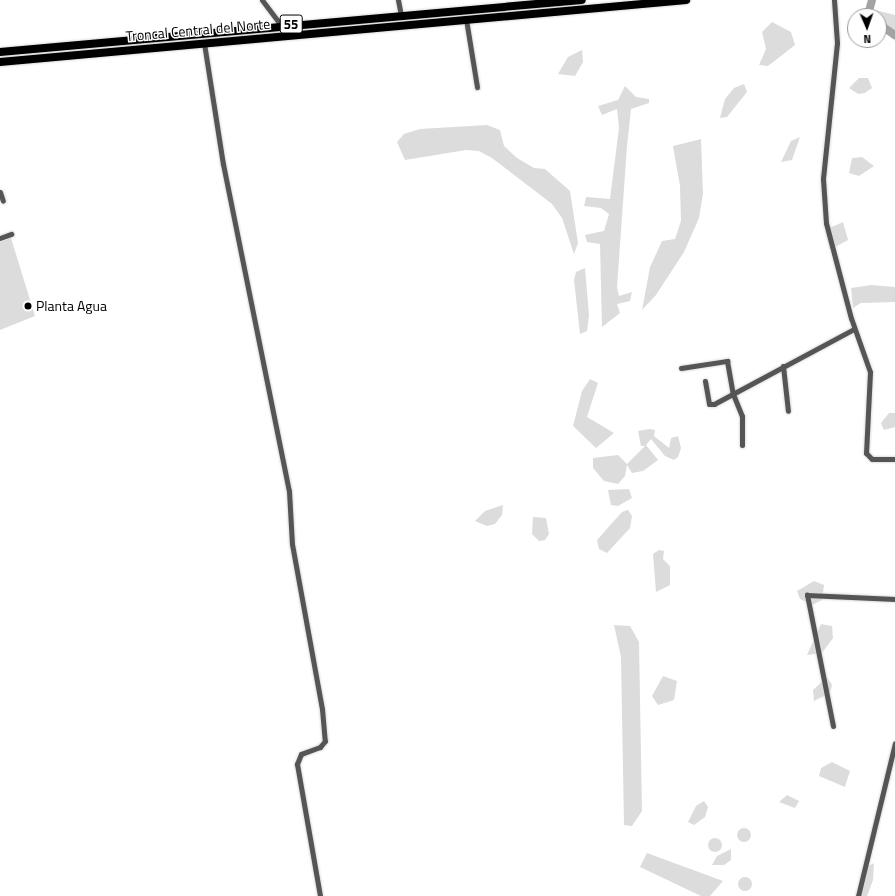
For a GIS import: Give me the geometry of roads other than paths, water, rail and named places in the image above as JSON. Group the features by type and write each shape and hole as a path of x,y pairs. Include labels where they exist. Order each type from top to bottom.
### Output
{"highway":[{"name":"Troncal Central del Norte","path":"0,52 281,25 582,0"},
{"name":"Troncal Central del Norte","path":"0,62 686,0"}],"street":[{"path":"262,0 281,25"},
{"path":"398,0 401,15"},
{"path":"834,0 837,43 824,187 830,244 854,329 870,372 866,453 872,458 895,459"},
{"path":"466,19 477,87"},
{"path":"204,43 224,164 289,491 290,537 322,709 325,741 320,747 302,754 297,764 320,896"},
{"path":"0,192 3,201"},
{"path":"0,238 11,234"},
{"path":"705,381 709,404 732,394 854,329"},
{"path":"682,368 727,361 732,394 742,416 742,445"},
{"path":"783,366 788,411"},
{"path":"833,726 807,595 895,599"},
{"path":"858,896 895,743"}],"waterway":[{"path":"870,8 872,0"},
{"path":"887,30 895,35"}],"place":[{"name":"Planta Agua","path":"28,306"}]}
